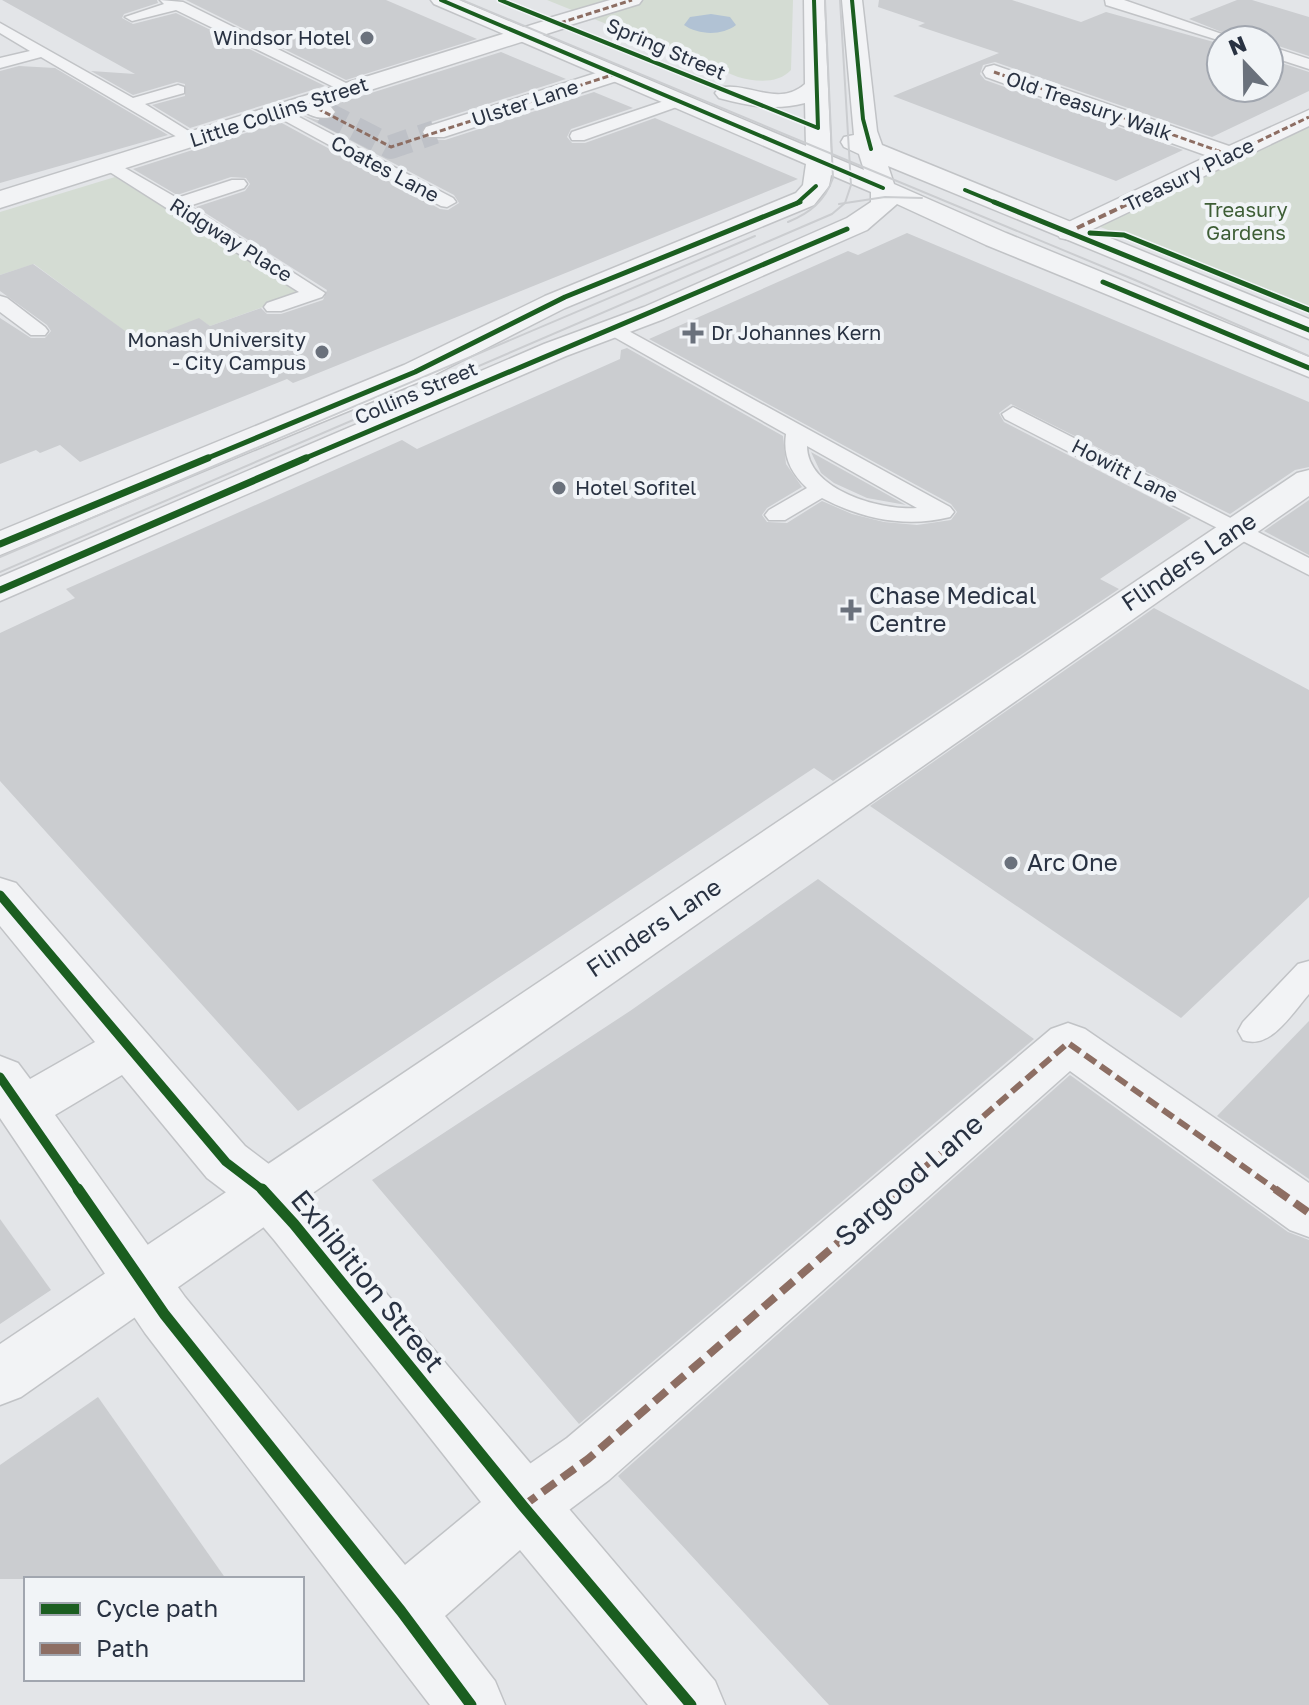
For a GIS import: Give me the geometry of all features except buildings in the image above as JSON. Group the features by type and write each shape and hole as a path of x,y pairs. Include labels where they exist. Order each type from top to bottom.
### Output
{"street":[{"name":"Spring Street","path":"441,0 936,213 1309,368"},
{"name":"Spring Street","path":"500,0 1309,330"},
{"name":"Little Collins Street","path":"0,200 282,113 316,108 350,89 632,0"},
{"name":"Collins Street","path":"0,544 428,366 565,297 805,199 816,186 819,161 814,0"},
{"path":"852,0 863,119 883,188"},
{"name":"Old Treasury Walk","path":"994,72 1230,155"},
{"name":"Ulster Lane","path":"435,132 615,74"},
{"path":"727,93 758,100 779,100 807,94 817,85"},
{"name":"Treasury Place","path":"1070,232 1309,117"},
{"name":"Collins Street","path":"847,229 883,207 883,188"},
{"name":"Collins Street","path":"0,590 555,350 614,329 847,229 900,209 919,208 936,213"},
{"name":"Flinders Lane","path":"0,1377 1309,480"},
{"name":"Exhibition Street","path":"9,921 128,1047 226,1162 267,1193 523,1506 691,1705"},
{"name":"Sargood Lane","path":"523,1506 588,1459 1068,1043 1309,1213"},
{"path":"128,1047 12,1092 165,1315 401,1611 471,1705"},
{"path":"401,1611 523,1506"}],"lane":[{"path":"1117,0 1111,2 1205,32"},
{"path":"132,17 173,3 350,89"},
{"path":"0,27 195,140"},
{"path":"0,63 44,52"},
{"path":"1285,56 1309,64"},
{"path":"132,103 178,90"},
{"path":"578,136 679,101"},
{"name":"Coates Lane","path":"282,113 447,202"},
{"name":"Ridgway Place","path":"111,165 315,293 274,307"},
{"path":"175,205 238,184"},
{"path":"0,302 38,331"},
{"path":"614,329 942,512 899,516 857,506 821,489 802,470 793,445 797,432"},
{"name":"Howitt Lane","path":"1037,401 1010,415 1309,568"},
{"path":"777,515 821,489"},
{"path":"1255,1031 1309,973"}],"green space":[{"path":"547,0 793,0 791,70 780,78 766,81 738,77"},
{"name":"Treasury Gardens","path":"1309,127 1309,309 1098,226"},
{"path":"115,177 302,293 210,326 199,319 138,341 34,264 0,275 0,212"}],"water":[{"path":"711,14 730,17 736,25 710,33 684,25 690,17"}],"tunnel":[{"path":"323,112 391,147 435,132"}],"tram line":[{"path":"462,0 832,154"},
{"path":"825,0 832,154"},
{"path":"840,0 850,161"},
{"path":"788,222 803,215 826,193 833,178 832,154"},
{"path":"832,154 850,161"},
{"path":"845,203 851,185 850,161"},
{"path":"850,161 1309,356"},
{"path":"845,203 885,197 922,198"},
{"path":"0,572 832,214 845,203"},
{"path":"839,204 845,203"},
{"path":"0,557 755,236"}],"marked path":[{"path":"560,23 632,0"},
{"path":"994,72 1230,155"},
{"path":"309,104 391,147 615,74"},
{"path":"1077,228 1309,117"},
{"path":"523,1506 588,1459 1068,1043 1309,1213"}],"cycle path":[{"path":"441,0 883,188"},
{"path":"500,0 818,128 814,0"},
{"path":"852,0 863,119 871,149"},
{"path":"0,544 415,372 565,297 792,206 805,199 816,186"},
{"path":"965,190 1309,330"},
{"path":"0,590 555,350 654,313 847,229"},
{"path":"1090,233 1124,235 1309,310"},
{"path":"1103,282 1309,368"},
{"path":"0,895 226,1162 267,1193 294,1224 523,1506 691,1705"},
{"path":"0,1077 165,1315 401,1611 471,1705"}],"place":[{"name":"Windsor Hotel","path":"367,38"},
{"name":"Dr Johannes Kern","path":"693,333"},
{"name":"Monash University - City Campus","path":"322,352"},
{"name":"Hotel Sofitel","path":"559,488"},
{"name":"Chase Medical Centre","path":"851,610"},
{"name":"Arc One","path":"1011,863"}]}
